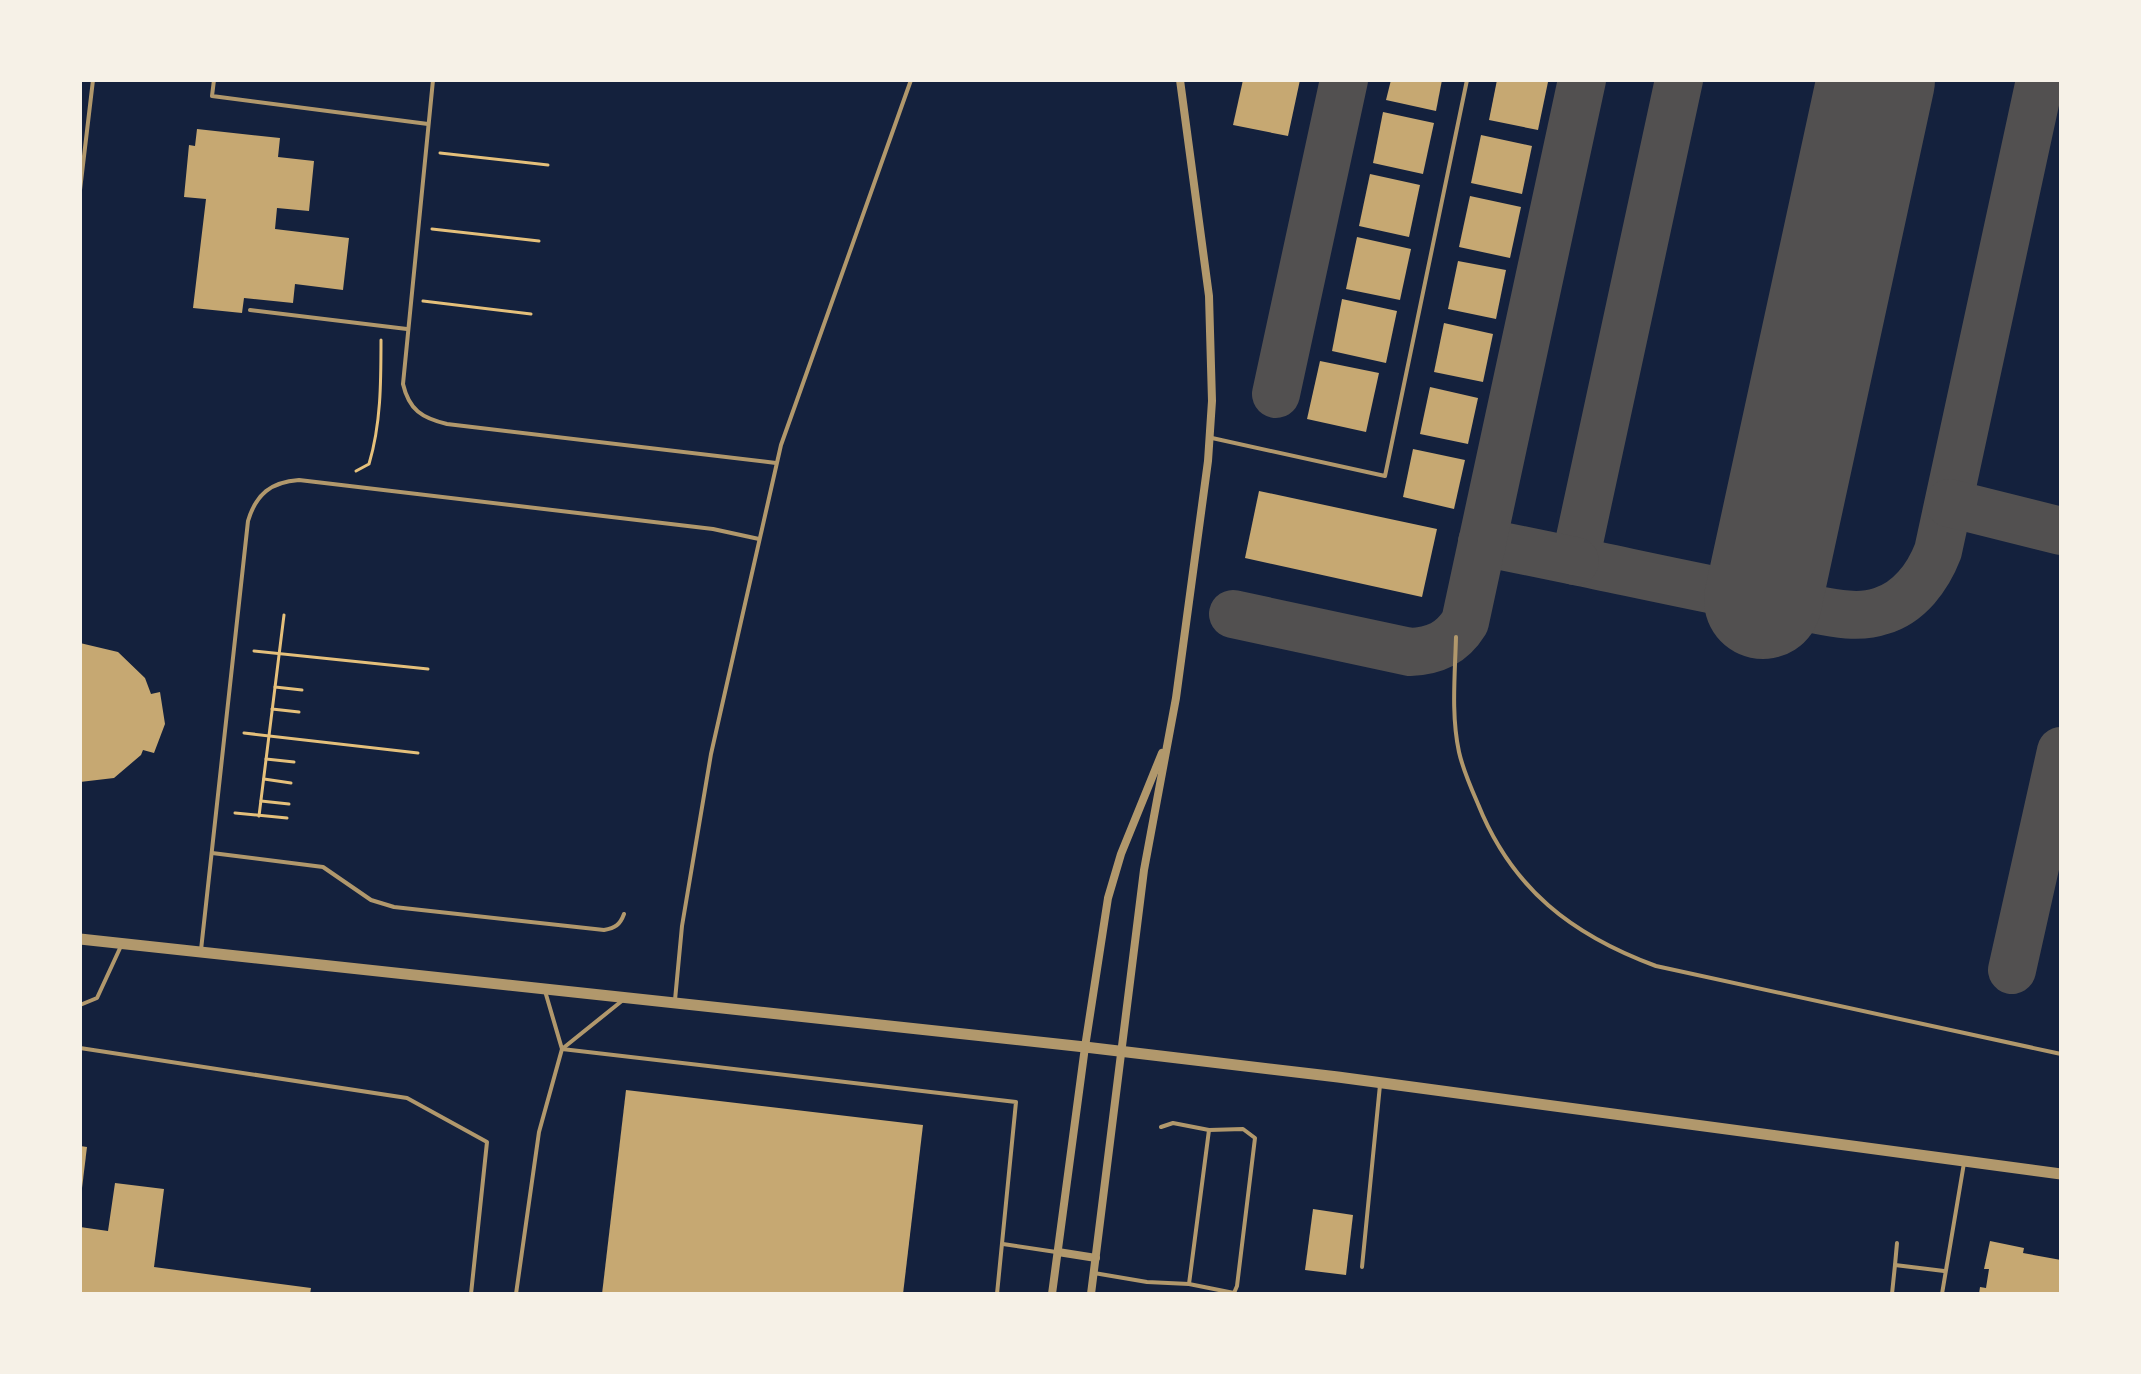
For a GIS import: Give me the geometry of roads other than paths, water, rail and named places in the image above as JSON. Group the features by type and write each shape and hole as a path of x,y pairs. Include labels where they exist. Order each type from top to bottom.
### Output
{"street":[{"path":"1091,1294 1144,870 1169,737 1201,526 1209,438 1212,351 1209,296 1180,80"},
{"path":"1052,1294 1085,1047 1114,877 1169,737"},
{"path":"80,939 1085,1047 1381,1083 2061,1174"},
{"path":"1058,1252 1096,1258"}],"lane":[{"path":"80,190 93,80"},
{"path":"214,80 212,96 428,124"},
{"path":"433,80 403,384 406,398 414,410 427,419 447,424 777,463"},
{"path":"675,1002 682,926 711,754 777,463 911,80"},
{"path":"1209,438 1385,476 1467,80"},
{"path":"250,310 407,329"},
{"path":"201,953 248,521 253,504 266,489 282,482 299,480 713,529 759,539"},
{"path":"1456,637 1454,698 1459,752 1489,832 1516,875 1545,904 1590,938 1619,953 1656,966 2061,1054"},
{"path":"212,853 323,867 371,900 394,907 604,930 613,929 621,923 624,914"},
{"path":"80,1005 97,998 122,944"},
{"path":"516,1294 539,1132 562,1049 544,988"},
{"path":"562,1049 627,997"},
{"path":"80,1048 407,1098 487,1142 471,1294"},
{"path":"562,1049 1016,1102 997,1294"},
{"path":"1362,1267 1381,1083"},
{"path":"1094,1273 1147,1282 1189,1284 1234,1293 1255,1138 1243,1129 1209,1130 1173,1123 1161,1127"},
{"path":"1189,1284 1209,1130"},
{"path":"1942,1294 1964,1161"},
{"path":"1892,1294 1897,1243"},
{"path":"1003,1244 1058,1252"},
{"path":"1895,1265 1944,1271"}]}
